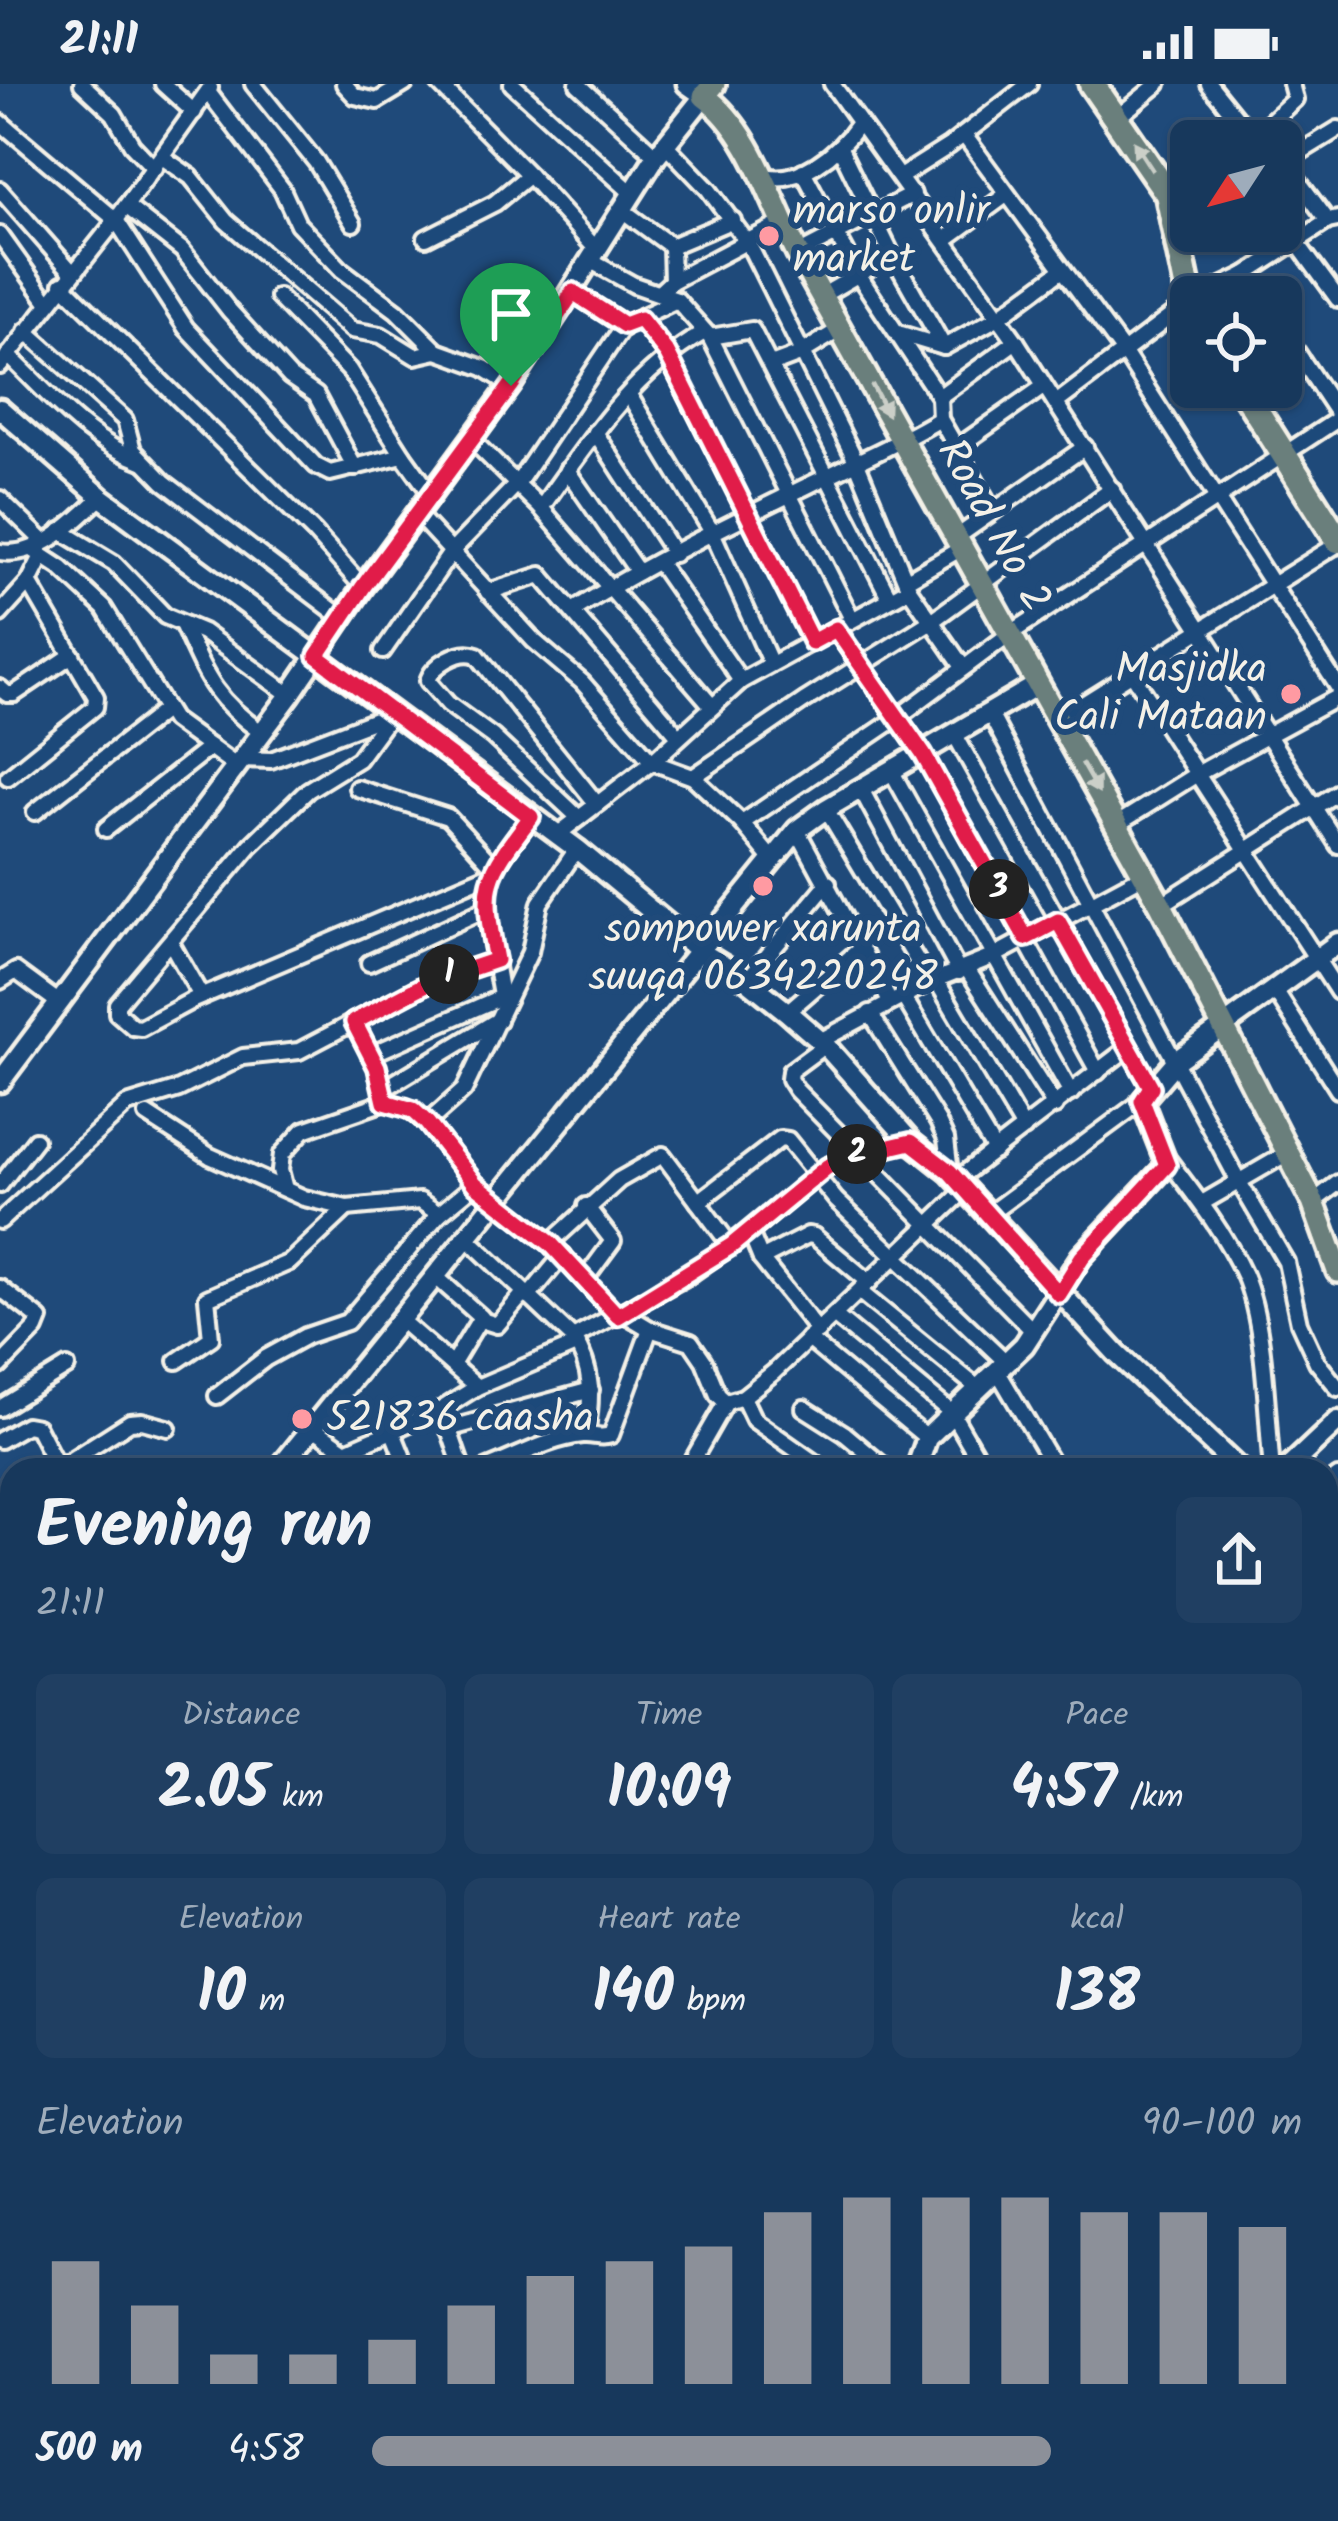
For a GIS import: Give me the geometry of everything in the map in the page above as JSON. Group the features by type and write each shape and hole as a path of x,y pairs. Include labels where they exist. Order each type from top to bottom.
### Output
{"highway":[{"path":"1092,84 1170,198"},
{"path":"1255,408 1338,542"}],"main road":[{"name":"Road No 2","path":"702,88 721,108 760,174 798,254 979,585 1161,905 1313,1202 1338,1271"}],"street":[{"path":"82,84 114,114 132,145 191,178 226,221 352,330 381,335 415,356 437,351"},
{"path":"163,84 194,112"},
{"path":"253,84 316,162 353,223"},
{"path":"344,84 355,96 377,101 405,84"},
{"path":"439,84 529,175 594,256 677,300 706,335 852,619"},
{"path":"512,84 671,246 672,280"},
{"path":"832,84 1016,341 1338,845"},
{"path":"900,177 1029,84"},
{"path":"1118,117 1158,84"},
{"path":"1209,84 1239,120"},
{"path":"1271,120 1295,99 1291,84"},
{"path":"582,85 733,220 857,463 908,584 963,668"},
{"path":"142,461 113,451 4,361 116,220 210,88 273,176 306,233 342,270 398,310 437,351 484,368 511,386"},
{"path":"0,1082 290,694 511,386 702,88"},
{"path":"0,122 116,220 186,328 323,471 403,455"},
{"path":"760,174 777,178 802,171 840,148 859,123"},
{"path":"1302,150 1338,129"},
{"path":"964,135 1123,351 1338,687"},
{"path":"840,148 944,347"},
{"path":"802,171 859,276 938,397 940,418 993,511"},
{"path":"426,238 494,203 529,175"},
{"path":"1302,184 1333,220 1302,240"},
{"path":"0,190 67,278 363,587"},
{"path":"798,254 913,194"},
{"path":"946,239 1006,195"},
{"path":"126,206 182,250 290,377 316,394 355,468"},
{"path":"671,246 733,220"},
{"path":"658,293 672,280 782,223"},
{"path":"0,235 48,302"},
{"path":"1302,250 1338,299"},
{"path":"1245,275 1282,252"},
{"path":"823,295 892,255"},
{"path":"901,334 944,347 997,318 1061,271"},
{"path":"573,292 624,325"},
{"path":"278,297 349,370 431,494"},
{"path":"383,651 452,551 517,484 624,325 677,300"},
{"path":"1056,403 1170,317"},
{"path":"479,318 544,338"},
{"path":"640,319 667,353 812,642"},
{"path":"771,365 800,354 842,328"},
{"path":"541,508 595,432 667,353 706,335 752,330 889,598"},
{"path":"26,332 125,420 128,441 142,461 344,619"},
{"path":"938,397 1016,341"},
{"path":"742,823 897,718 1008,634 1286,456 1338,416 1302,360"},
{"path":"955,449 1043,387"},
{"path":"629,394 712,532 771,664"},
{"path":"0,409 101,497 577,849 701,952 787,1012 822,1043 911,1142 957,1180 1117,1354 1227,1458"},
{"path":"574,610 609,586 903,442 940,418"},
{"path":"595,432 674,554"},
{"path":"472,440 541,508 711,705"},
{"path":"557,835 652,762 741,682 889,598 993,511 1084,447"},
{"path":"567,470 638,572"},
{"path":"693,777 933,620 1112,489"},
{"path":"0,614 29,582 39,549 101,497"},
{"path":"0,499 39,549 104,608 164,711 239,763 271,760 391,714"},
{"path":"417,514 534,641 582,682 652,762 693,777 771,858"},
{"path":"61,531 114,563 150,602 203,632 290,694"},
{"path":"1057,721 1338,542"},
{"path":"0,552 39,549"},
{"path":"659,563 741,682"},
{"path":"488,592 539,574 678,735"},
{"path":"8,777 94,707 95,697 29,582"},
{"path":"182,624 225,707 261,732"},
{"path":"836,629 923,754 1098,1072"},
{"path":"579,818 493,736 448,704 428,681 433,669 463,652 477,655 597,804"},
{"path":"0,688 14,694 72,656"},
{"path":"1133,675 1338,992"},
{"path":"287,1458 797,830 1037,685"},
{"path":"1116,825 1197,774 1338,697"},
{"path":"35,812 164,711"},
{"path":"391,714 358,759 308,790 251,845 118,1004 117,1013 141,1028 201,996 492,870"},
{"path":"990,714 1286,1262 1299,1323 1317,1362 1338,1388"},
{"path":"955,735 1128,1048 1166,1157 1202,1203 1243,1274 1253,1302 1271,1458"},
{"path":"106,829 210,747"},
{"path":"892,772 1072,1094"},
{"path":"357,788 448,818 492,870"},
{"path":"861,789 963,970 1055,1106"},
{"path":"1161,905 1338,792"},
{"path":"826,809 1024,1129"},
{"path":"507,994 486,909 492,870 531,817"},
{"path":"797,830 861,948 995,1151"},
{"path":"427,1123 464,1090 530,952 540,903 577,849"},
{"path":"1034,1332 856,1155 789,1079 790,1071 822,1043 870,1013 992,957 1144,875"},
{"path":"747,980 828,883"},
{"path":"369,963 486,909"},
{"path":"171,943 201,996"},
{"path":"989,1214 1146,1094 1177,1060 1338,944"},
{"path":"787,1012 861,948"},
{"path":"0,1221 127,1105 179,1089 243,1057 299,1051 428,983 496,960"},
{"path":"0,981 16,970 58,1002"},
{"path":"1274,989 1338,1090"},
{"path":"370,1055 507,994"},
{"path":"870,1013 938,1122 957,1180"},
{"path":"285,1189 281,1160 294,1138 318,1122 385,1095 500,1019"},
{"path":"354,1022 385,1095 413,1110 475,1184 550,1243 622,1315 691,1342 718,1395 727,1402"},
{"path":"693,1458 727,1402 742,1397 835,1316 927,1227 957,1180 1128,1048"},
{"path":"147,1115 210,1156 285,1189 347,1208 420,1201 439,1214"},
{"path":"698,1202 780,1139 788,1140 814,1176 1002,1368 1050,1458"},
{"path":"0,1185 35,1140"},
{"path":"346,1451 442,1409 622,1315 731,1246 814,1176 856,1155 911,1142"},
{"path":"1202,1203 1286,1154"},
{"path":"550,1243 619,1180 663,1155 731,1246"},
{"path":"920,1458 927,1438 1034,1332 1082,1257 1162,1173 1166,1157"},
{"path":"1313,1202 1338,1183"},
{"path":"217,1396 266,1358 306,1336 347,1322 439,1214 475,1184"},
{"path":"585,1279 613,1241 586,1207"},
{"path":"177,1361 211,1338 207,1298 290,1262 347,1208"},
{"path":"750,1232 761,1259 813,1335 927,1438"},
{"path":"761,1259 814,1236 979,1390"},
{"path":"466,1238 575,1341 589,1372 586,1435"},
{"path":"481,1320 497,1325 563,1255"},
{"path":"435,1276 481,1320"},
{"path":"0,1366 40,1319 1,1291"},
{"path":"835,1316 952,1413 979,1458"},
{"path":"399,1319 477,1387"},
{"path":"452,1365 481,1320"},
{"path":"518,1458 586,1435 611,1435 650,1329"},
{"path":"0,1408 67,1367"},
{"path":"448,1429 591,1390"},
{"path":"742,1397 754,1420 808,1458"},
{"path":"804,1408 874,1458"},
{"path":"442,1409 459,1458"},
{"path":"1299,1458 1338,1421"},
{"path":"74,1458 130,1422 168,1428"},
{"path":"0,1440 26,1425 37,1427 52,1458"},
{"path":"311,1427 346,1451 347,1458"},
{"path":"392,1430 403,1458"}],"place":[{"name":"marso onlir market","path":"769,236"},
{"name":"Masjidka Cali Mataan","path":"1291,694"},
{"name":"sompower xarunta suuqa 0634220248","path":"763,886"},
{"name":"521836 caasha","path":"302,1419"}],"route":[{"path":"573,292 624,325 640,319 667,353 812,642 836,629 923,754 1026,938 1058,921 1151,1087 1142,1101 1167,1165 1082,1257 1059,1294 950,1172 911,1142 827,1167 731,1246 618,1316 550,1243 475,1184 413,1110 385,1102 377,1067 354,1022 428,983 496,960 486,909 490,874 531,817 317,656 511,386 573,292"}]}
